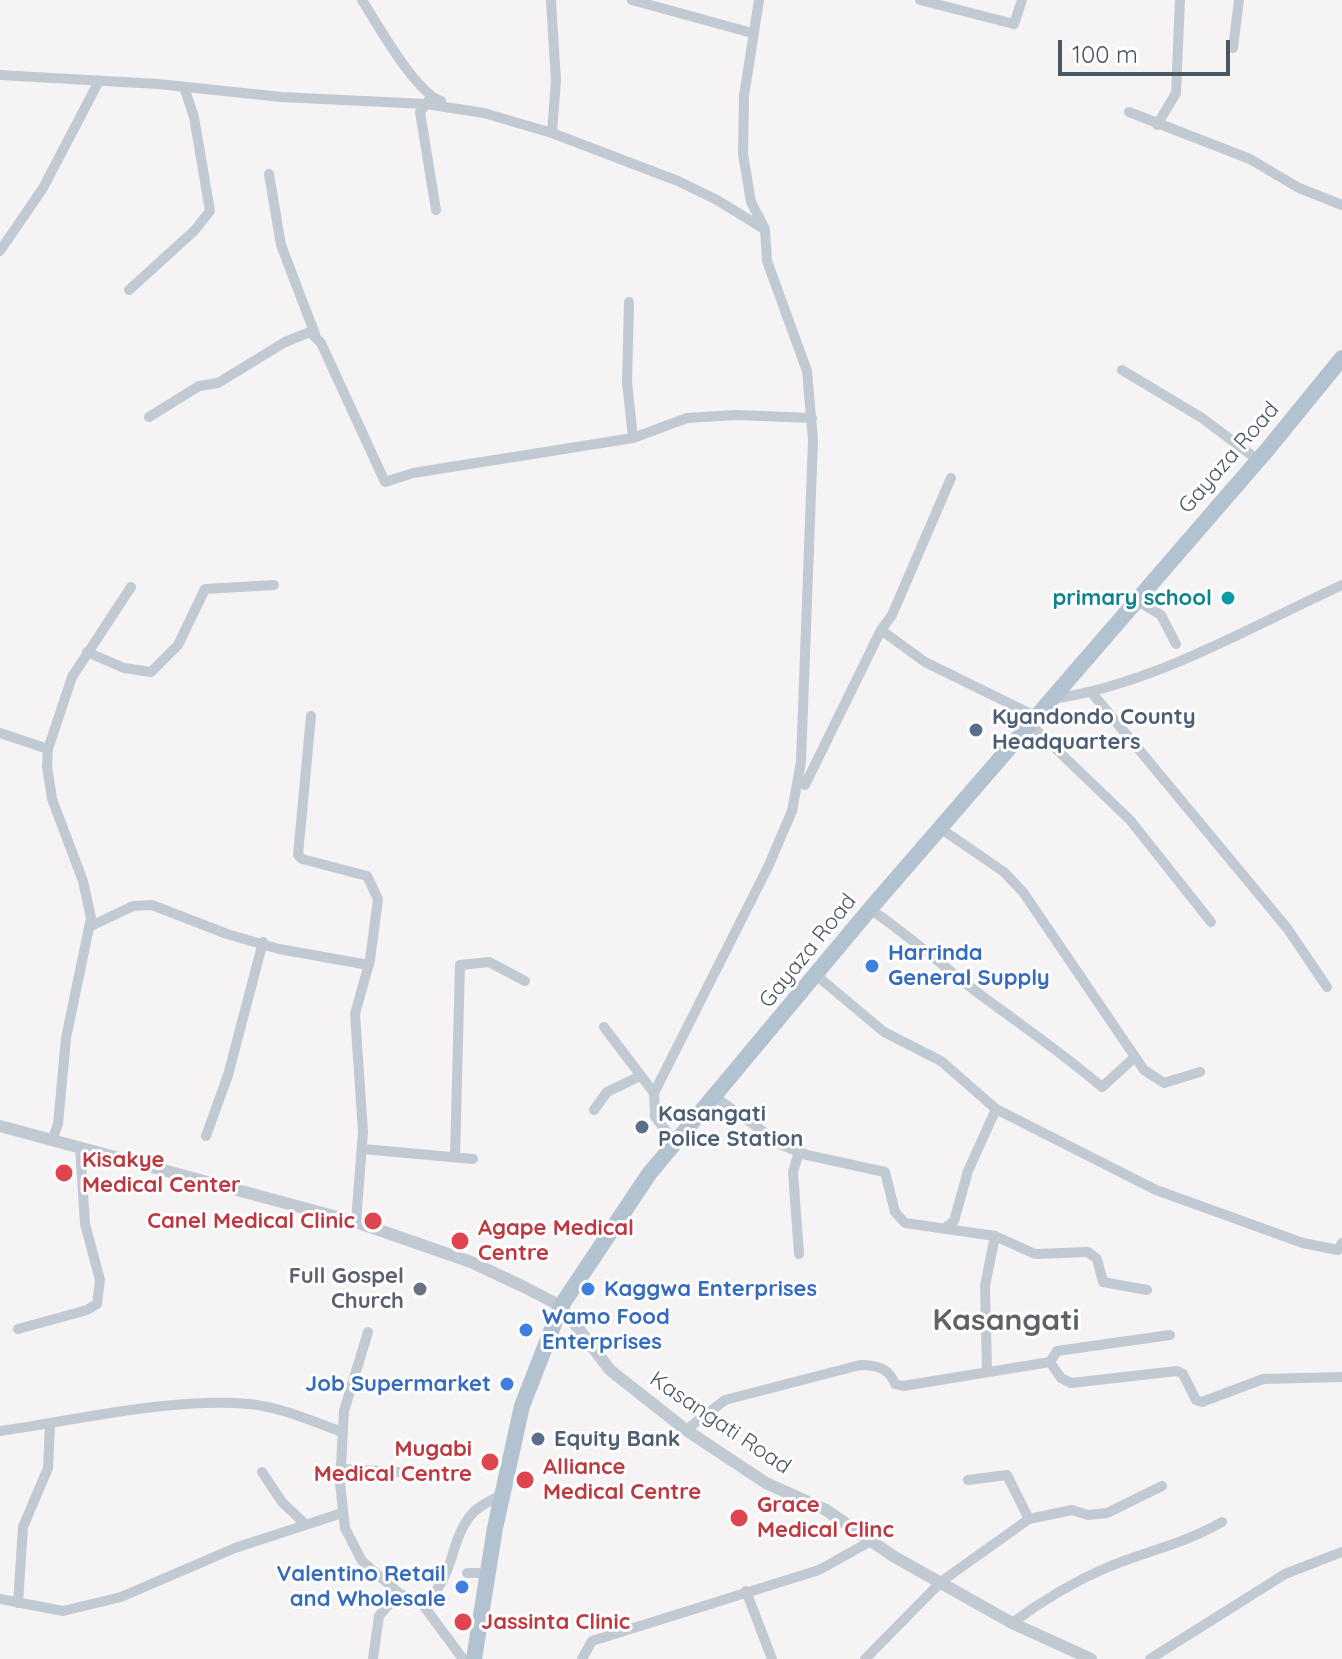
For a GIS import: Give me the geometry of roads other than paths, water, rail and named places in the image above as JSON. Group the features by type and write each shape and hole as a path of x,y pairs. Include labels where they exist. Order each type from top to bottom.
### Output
{"main road":[{"name":"Gayaza Road","path":"474,1659 501,1495 522,1406 561,1306 620,1214 675,1142 870,909 1258,460 1342,358"}],"street":[{"path":"362,0 428,101"},
{"path":"632,0 752,33"},
{"path":"759,0 752,33 742,138 751,202 765,229 767,261 807,371 812,418 801,762 792,811"},
{"path":"920,0 1014,24 1022,0"},
{"path":"1157,125 1176,93 1180,0"},
{"path":"1233,48 1239,0"},
{"path":"551,1 556,80 552,133"},
{"path":"0,75 184,87 266,96 428,101 458,107 552,133 699,191 765,229"},
{"path":"0,251 43,188 99,81"},
{"path":"129,290 194,231 210,211 194,117 184,87"},
{"path":"428,101 420,112 436,210"},
{"path":"1129,112 1250,159 1299,188 1342,205"},
{"path":"269,174 281,245 315,334 385,482 413,473 633,438 687,418 736,415 812,418"},
{"path":"629,302 627,382 633,438"},
{"path":"149,417 199,386 218,383 301,333 315,334"},
{"path":"1122,370 1202,418 1258,460"},
{"path":"675,1142 655,1117 654,1093 705,985 742,921 881,630 897,604 951,478"},
{"path":"87,652 124,668 151,672 178,645 205,589 274,585"},
{"path":"1051,699 1092,693 1194,653 1342,585"},
{"path":"52,1140 58,1124 66,1038 91,926 83,881 50,791 48,749 72,677 131,587"},
{"path":"1136,600 1161,615 1176,644"},
{"path":"881,630 925,662 1032,720 1130,820 1211,922"},
{"path":"1092,693 1287,928 1327,987"},
{"path":"311,716 296,847 302,859 358,872 370,879 379,909 355,1027 363,1149 356,1222"},
{"path":"0,733 48,749"},
{"path":"940,828 1004,872 1023,892 1144,1070 1164,1083 1200,1072"},
{"path":"91,926 133,906 152,905 227,934 279,949 369,965"},
{"path":"870,909 922,944 979,993 1040,1035 1102,1087 1135,1057"},
{"path":"206,1136 228,1075 263,942"},
{"path":"455,1157 460,965 489,962 525,981"},
{"path":"816,975 884,1032 941,1061 996,1109 1156,1190 1303,1243 1338,1250 1342,1243"},
{"path":"604,1027 654,1093"},
{"path":"594,1110 607,1092 640,1076"},
{"path":"714,1096 782,1145 799,1152 885,1172 899,1219 905,1223 995,1236 1035,1254 1088,1252 1097,1259 1103,1282 1147,1290"},
{"path":"945,1228 954,1221 968,1171 996,1109"},
{"path":"0,1126 356,1222 471,1262 561,1306"},
{"path":"18,1329 87,1310 97,1304 100,1280 85,1224 80,1147"},
{"path":"363,1149 473,1159"},
{"path":"799,1152 793,1172 799,1254"},
{"path":"987,1371 985,1286 995,1236"},
{"name":"Kasangati Road","path":"561,1306 610,1370 686,1430 766,1483 826,1510 871,1541 1012,1623 1091,1659"},
{"path":"368,1332 344,1411 342,1513 352,1547 362,1561 399,1593 423,1605 463,1659"},
{"path":"686,1430 725,1400 860,1365 875,1365 892,1375 895,1384 903,1386 1050,1362 1057,1351 1170,1335"},
{"path":"1050,1362 1061,1378 1071,1383 1177,1371 1183,1374 1196,1400 1202,1402 1263,1379 1342,1377"},
{"path":"0,1431 176,1406 222,1403 283,1411 342,1432"},
{"path":"18,1603 23,1527 48,1468 50,1424"},
{"path":"341,1469 399,1472"},
{"path":"262,1472 282,1502 305,1524"},
{"path":"968,1480 1007,1475 1029,1519"},
{"path":"865,1659 942,1581 1029,1519 1072,1510 1088,1515 1107,1513 1162,1486"},
{"path":"423,1605 445,1580 468,1518 477,1508 501,1495"},
{"path":"0,1599 63,1611 121,1597 235,1548 342,1513"},
{"path":"1012,1623 1069,1586 1111,1566 1199,1535 1222,1522"},
{"path":"582,1659 592,1641 819,1570 871,1541"},
{"path":"1150,1659 1285,1574 1342,1552"},
{"path":"746,1591 772,1659"},
{"path":"373,1659 379,1616 399,1593"}],"place":[{"name":"primary school","path":"1228,598"},
{"name":"Kyandondo County Headquarters","path":"976,730"},
{"name":"Harrinda General Supply","path":"872,966"},
{"name":"Kasangati Police Station","path":"642,1127"},
{"name":"Kisakye Medical Center","path":"64,1173"},
{"name":"Canel Medical Clinic","path":"373,1221"},
{"name":"Agape Medical Centre","path":"460,1241"},
{"name":"Full Gospel Church","path":"420,1289"},
{"name":"Kaggwa Enterprises","path":"588,1289"},
{"name":"Wamo Food Enterprises","path":"526,1330"},
{"name":"Job Supermarket","path":"507,1384"},
{"name":"Equity Bank","path":"538,1439"},
{"name":"Mugabi Medical Centre","path":"490,1462"},
{"name":"Alliance Medical Centre","path":"525,1480"},
{"name":"Grace Medical Clinc","path":"739,1518"},
{"name":"Valentino Retail and Wholesale","path":"462,1587"},
{"name":"Jassinta Clinic","path":"463,1622"}],"district":[{"name":"Kasangati","path":"1006,1321"}]}
